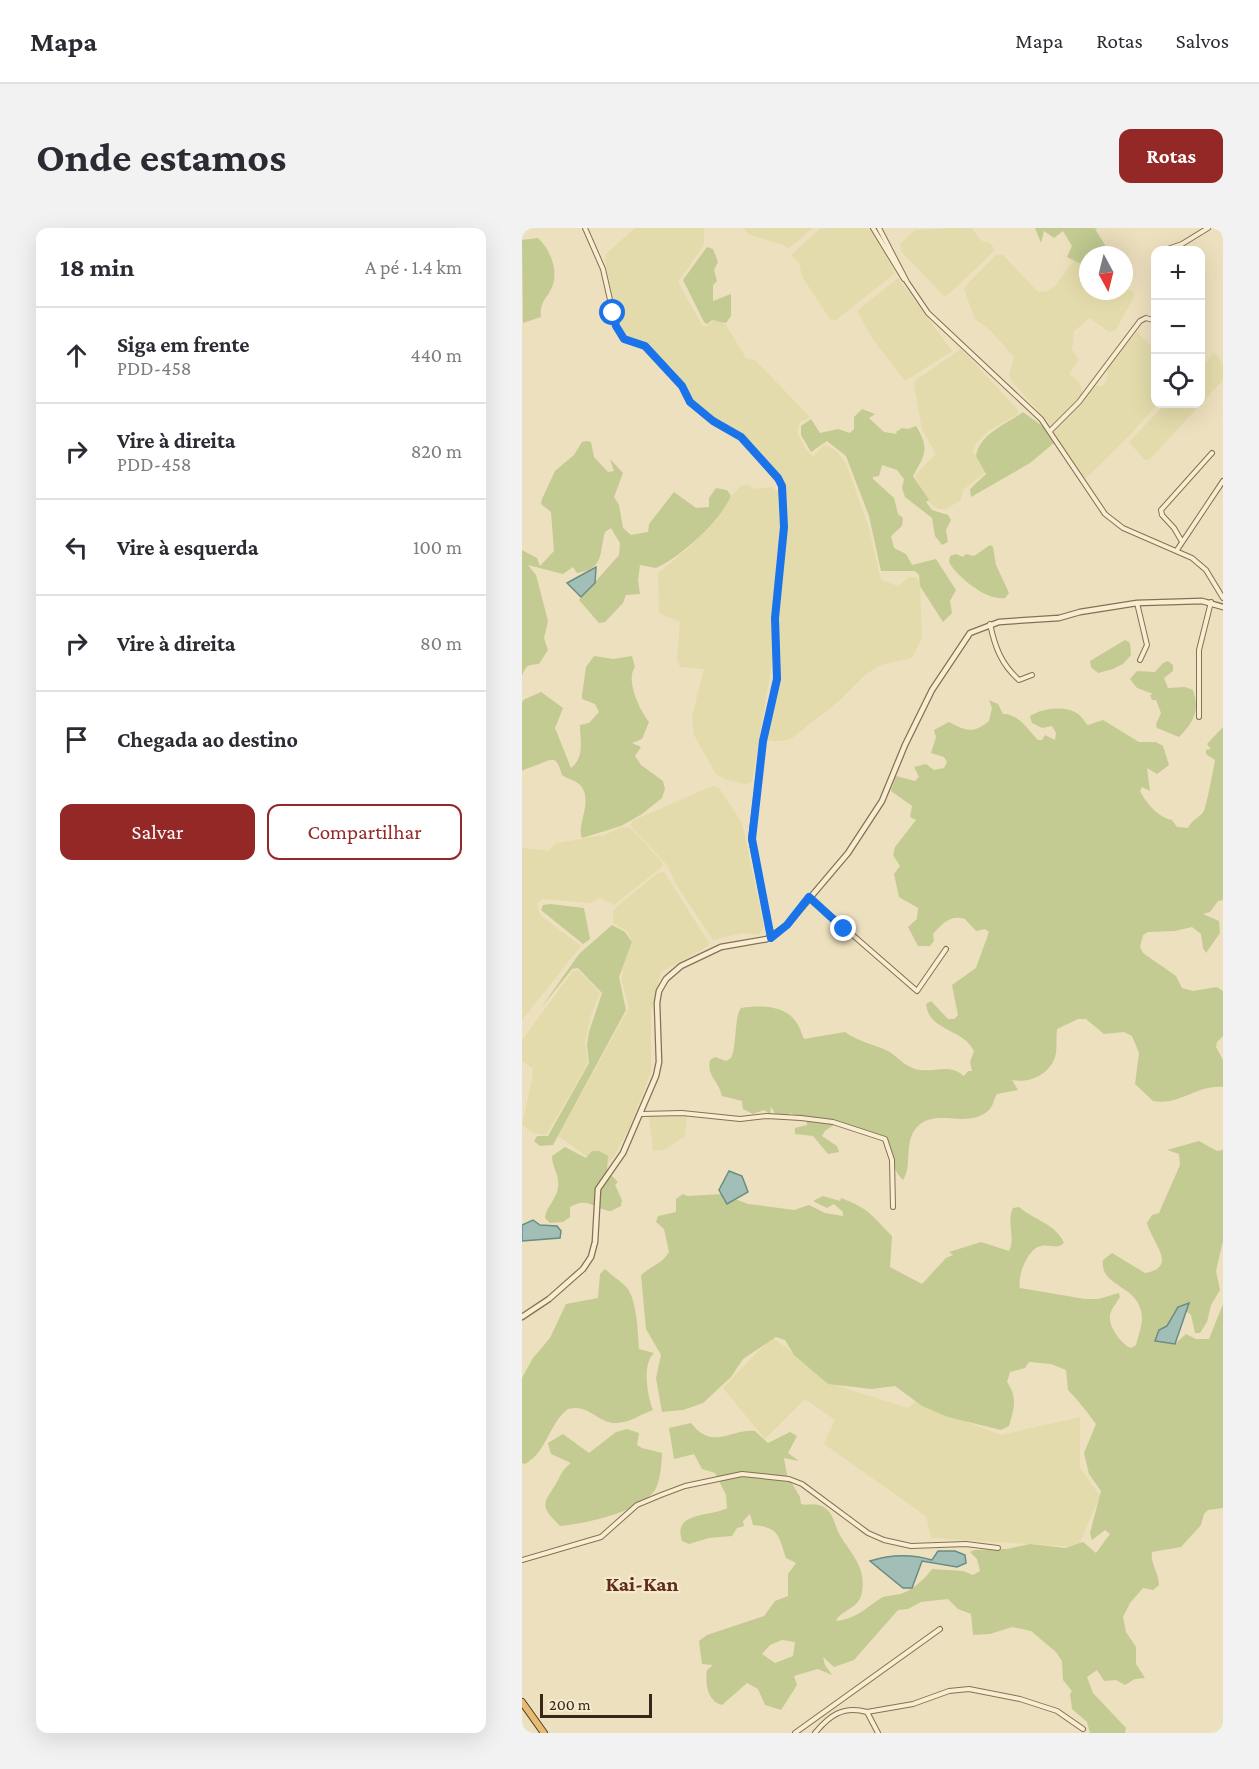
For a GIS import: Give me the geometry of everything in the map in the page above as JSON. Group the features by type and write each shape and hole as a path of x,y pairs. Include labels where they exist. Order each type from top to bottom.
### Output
{"highway":[{"path":"522,1702 544,1733"}],"street":[{"path":"585,228 603,269 616,326 624,339 645,346 682,386 690,402 713,421 741,437 781,483 784,527 775,618 777,679 763,741 752,839 771,938"},
{"path":"873,228 898,273 938,324 988,370 1016,392 1050,431 1094,502 1113,521 1177,550 1206,570 1223,598"},
{"path":"879,228 907,282"},
{"path":"1176,246 1209,228"},
{"path":"1050,431 1079,402 1140,321 1146,318 1151,320"},
{"path":"1181,540 1162,515 1161,510 1212,453"},
{"path":"1177,550 1181,540 1223,482"},
{"path":"1198,717 1199,650 1211,602"},
{"path":"522,1317 549,1299 588,1264 595,1242 598,1188 623,1153 641,1114 658,1067 657,1003 659,991 666,979 681,966 721,947 771,938 787,925 844,858 882,801 905,745 932,690 965,638 974,630 990,624 1056,619 1080,612 1137,603 1211,602 1223,607"},
{"path":"1137,603 1147,645 1140,660"},
{"path":"990,624 1000,659 1008,669 1019,680 1032,675"},
{"path":"809,897 918,991 946,949"},
{"path":"641,1114 682,1113 740,1119 767,1116 801,1118 833,1122 885,1139 892,1160 893,1207"},
{"path":"522,1560 601,1537 637,1505 661,1495 685,1486 742,1474 789,1479 802,1484 868,1533 884,1540 910,1546 954,1544 998,1548"},
{"path":"795,1733 940,1629"},
{"path":"814,1733 825,1720 842,1710 867,1712 913,1704 949,1691 969,1689 1020,1699 1057,1711 1083,1728"},
{"path":"867,1712 878,1733"}],"shaded area":[{"path":"635,228 704,228 704,245 678,282 702,325 706,327 712,321 719,320 726,325 746,358 755,360 810,417 800,422 797,432 806,450 813,456 824,445 834,449 846,463 869,528 881,580 898,586 909,577 916,577 920,584 922,637 912,658 881,665 866,674 839,701 792,738 783,741 766,741 779,681 777,621 786,529 782,480 740,434 710,416 695,402 684,385 648,345 625,336 620,329 605,260 606,254"},
{"path":"743,228 813,228 788,249 784,245 750,235"},
{"path":"821,228 871,228 895,273 836,320 831,321 802,276 799,263 791,255"},
{"path":"971,228 982,241 990,243 995,250 949,294 944,296 901,251 900,244 915,230"},
{"path":"996,255 1003,255 1038,292 1047,291 1056,285 1075,259 1079,261 1079,300 1132,300 1115,331 1109,332 1090,318 1074,331 1072,349 1079,360 1069,374 1079,382 1083,392 1052,426 1013,383 1009,375 1014,357 990,330 975,319 964,290"},
{"path":"898,278 952,351 905,381 872,338 857,311"},
{"path":"1137,332 1151,346 1151,408 1154,408 1129,436 1086,478 1082,478 1054,432 1094,386 1102,386 1107,380 1108,365"},
{"path":"961,349 1018,410 1018,414 988,431 977,442 972,451 988,470 963,490 961,500 946,509 938,509 926,499 915,475 936,454 922,429 914,385 916,380"},
{"path":"1214,353 1223,363 1223,380 1205,399 1205,363"},
{"path":"1161,408 1197,408 1149,460 1145,460 1129,442"},
{"path":"748,485 755,489 772,487 778,492 781,526 776,564 772,662 752,782 747,784 727,780 716,774 694,735 692,716 704,669 680,667 677,660 680,622 659,613 658,573 692,545 740,486"},
{"path":"712,786 719,788 742,823 764,927 759,935 742,933 713,940 674,881 668,866 631,826 632,821"},
{"path":"623,827 629,827 662,862 663,866 614,905 600,898 591,903 543,899 537,903 540,915 581,946 522,1020 522,848 548,851 557,843 604,835"},
{"path":"664,872 709,943 708,946 661,972 651,1011 651,1072 631,1124 614,1157 603,1168 558,1136 629,1008 622,981 623,966 633,942 627,931 613,923 613,910 658,873"},
{"path":"578,970 600,993 591,1015 585,1042 588,1063 548,1132 545,1135 534,1133 522,1125 533,1076 532,1068 522,1061 522,1040 573,971"},
{"path":"680,1113 687,1116 685,1136 664,1150 653,1151 649,1116"},
{"path":"772,1337 835,1385 908,1408 915,1402 1001,1435 1080,1417 1080,1468 1100,1496 1078,1547 931,1538 926,1516 824,1444 835,1420 805,1399 765,1439 723,1388"}],"green space":[{"path":"1035,228 1098,228 1095,229 1105,246 1079,246 1079,263 1067,257 1072,246 1063,231 1054,238 1044,231 1041,243"},
{"path":"538,238 552,261 554,281 542,304 541,317 523,323 522,240"},
{"path":"707,247 713,249 718,262 714,270 717,281 713,285 713,301 731,294 731,316 726,323 712,320 707,324 704,322 683,280"},
{"path":"862,409 875,414 869,418 884,432 897,434 896,432 902,428 908,429 916,426 923,441 923,457 913,476 929,500 926,502 932,510 948,515 951,520 946,530 948,542 942,545 935,536 932,518 905,497 902,488 904,479 897,470 882,465 879,476 873,479 894,498 898,514 903,518 902,526 891,536 894,548 906,554 912,565 936,559 956,590 950,601 952,613 943,622 920,586 919,575 915,571 881,571 869,516 846,456 827,441 811,452 801,435 801,426 811,419 820,433 838,429 850,433 854,429 854,417"},
{"path":"1023,412 1045,428 1054,443 1030,463 971,497 970,489 986,474 976,456 983,441 988,435"},
{"path":"582,442 591,442 594,457 608,472 614,471 610,459 623,473 614,497 619,505 623,528 631,535 648,532 649,524 674,492 696,508 709,507 709,498 716,488 727,490 731,496 709,527 677,556 656,568 640,565 638,580 640,594 626,595 623,603 605,622 599,623 579,600 619,555 620,543 611,528 605,532 597,564 586,571 577,573 573,567 563,574 528,565 536,575 548,621 544,638 548,650 539,664 528,666 522,676 522,550 537,558 540,566 554,551 551,512 541,504 542,499 555,471 574,455"},
{"path":"990,545 993,547 996,565 1009,593 1005,598 990,596 974,587 959,575 949,562 950,556 956,554 963,557 966,554 974,556"},
{"path":"1125,640 1130,643 1131,655 1123,664 1098,673 1091,667 1090,661"},
{"path":"594,656 613,659 632,656 635,667 632,673 633,687 638,703 649,722 642,739 632,743 641,747 635,756 641,765 663,781 665,789 662,798 642,814 621,826 582,838 581,826 585,797 579,784 562,775 558,764 553,760 522,771 522,703 523,700 541,692 563,708 555,728 571,768 580,754 580,725 589,723 599,712 595,704 582,699 586,667"},
{"path":"1168,661 1173,665 1173,671 1164,678 1168,688 1185,687 1193,690 1195,697 1196,710 1192,721 1179,737 1157,728 1156,724 1161,713 1156,700 1152,700 1150,695 1153,694 1137,688 1130,679 1137,671 1155,672"},
{"path":"989,700 998,704 1003,714 1018,719 1038,740 1042,740 1045,735 1055,740 1056,733 1052,726 1042,728 1032,723 1030,716 1047,709 1067,709 1081,716 1088,725 1103,720 1139,742 1156,742 1163,746 1169,765 1157,774 1147,768 1150,791 1142,787 1140,791 1153,809 1172,820 1177,827 1188,828 1204,811 1215,760 1206,754 1206,750 1211,749 1207,744 1223,727 1223,900 1218,901 1210,912 1203,914 1219,921 1220,933 1206,953 1201,934 1192,927 1175,931 1148,932 1143,935 1140,947 1143,953 1176,976 1182,988 1193,991 1217,987 1223,991 1223,1036 1217,1042 1216,1047 1223,1060 1223,1087 1205,1089 1171,1101 1153,1101 1135,1084 1139,1053 1132,1036 1124,1032 1104,1034 1086,1019 1078,1019 1057,1029 1054,1060 1040,1076 1019,1081 1012,1080 1018,1090 997,1094 991,1108 981,1116 962,1119 933,1119 917,1127 910,1140 906,1174 903,1180 894,1167 886,1144 871,1132 864,1134 837,1123 825,1131 822,1136 837,1146 839,1152 828,1154 813,1136 795,1134 795,1128 807,1125 806,1118 790,1113 786,1117 776,1115 771,1107 770,1114 764,1110 753,1114 743,1109 742,1101 722,1096 711,1074 710,1060 715,1057 726,1061 731,1058 737,1018 741,1008 765,1007 787,1013 798,1025 804,1039 845,1032 888,1051 915,1069 946,1069 964,1076 968,1071 972,1071 970,1062 974,1051 962,1038 933,1020 926,1004 931,1001 948,1019 954,1019 958,1015 952,985 976,968 989,932 985,929 976,931 965,919 955,918 943,924 933,934 934,941 930,946 918,946 908,927 917,919 918,908 899,897 894,874 900,866 893,855 895,847 916,820 910,817 912,806 891,791 896,776 915,781 919,777 914,767 926,764 934,770 944,768 947,762 944,757 931,753 936,737 934,730 949,722 969,730 978,728 989,721 992,708"},
{"path":"543,905 584,908 590,939 583,944 541,910"},
{"path":"612,925 625,932 632,942 619,977 626,1010 553,1145 540,1146 534,1141 537,1136 548,1136 589,1063 587,1045 589,1032 602,993 578,968 572,969 541,1008 579,954"},
{"path":"1199,1141 1217,1151 1223,1150 1223,1241 1216,1271 1220,1290 1211,1305 1207,1322 1200,1333 1195,1333 1191,1315 1186,1311 1175,1314 1164,1330 1165,1341 1176,1343 1186,1334 1196,1339 1209,1339 1223,1304 1223,1508 1208,1510 1204,1514 1201,1525 1181,1547 1152,1552 1159,1585 1153,1590 1143,1588 1130,1603 1123,1617 1126,1632 1136,1647 1136,1664 1145,1678 1135,1679 1125,1685 1116,1680 1104,1681 1097,1670 1087,1677 1093,1693 1126,1728 1125,1733 1090,1733 1087,1722 1072,1709 1070,1694 1072,1691 1063,1680 1062,1661 1056,1652 1031,1631 1012,1627 990,1634 973,1635 971,1614 958,1609 948,1599 921,1602 908,1609 898,1610 854,1660 834,1667 823,1657 832,1675 818,1669 794,1676 797,1685 781,1710 765,1705 758,1689 747,1683 722,1705 713,1700 706,1680 707,1670 713,1665 702,1664 699,1641 707,1635 764,1616 775,1601 788,1596 788,1574 796,1563 786,1558 777,1534 769,1528 753,1525 750,1514 743,1521 744,1526 737,1528 732,1536 709,1538 689,1544 682,1541 680,1531 683,1524 695,1517 727,1508 726,1495 715,1473 702,1469 694,1454 674,1459 669,1428 691,1423 707,1436 714,1437 755,1431 768,1443 790,1432 797,1436 788,1453 799,1461 784,1458 787,1475 800,1497 801,1504 819,1505 831,1515 858,1564 863,1578 859,1600 836,1621 855,1615 883,1597 908,1591 932,1569 963,1571 973,1575 980,1571 977,1559 970,1552 974,1550 1007,1549 1030,1544 1065,1548 1083,1542 1096,1553 1110,1534 1105,1530 1092,1540 1090,1533 1101,1491 1089,1474 1084,1453 1096,1424 1068,1390 1066,1370 1051,1364 1029,1362 1025,1368 1010,1372 1007,1382 1013,1393 1013,1409 1009,1426 1001,1430 948,1417 922,1406 895,1386 872,1389 828,1384 794,1355 785,1340 776,1337 743,1359 731,1377 703,1403 683,1410 662,1412 656,1378 661,1355 646,1329 641,1275 660,1262 669,1252 664,1229 656,1222 658,1216 676,1212 676,1199 683,1194 687,1196 722,1194 748,1204 794,1210 809,1205 825,1213 843,1216 843,1212 834,1204 827,1208 813,1201 823,1196 840,1201 841,1198 864,1209 892,1236 890,1267 922,1284 946,1258 953,1255 949,1252 981,1242 1009,1251 1012,1241 1011,1213 1013,1208 1019,1207 1056,1231 1064,1243 1056,1246 1041,1246 1032,1252 1022,1270 1020,1288 1085,1299 1098,1299 1119,1293 1120,1297 1110,1315 1111,1324 1123,1343 1131,1348 1136,1345 1141,1328 1140,1307 1128,1292 1107,1276 1103,1269 1103,1260 1112,1253 1145,1273 1155,1270 1160,1265 1161,1253 1147,1223 1152,1215 1159,1213 1180,1165 1179,1154 1167,1150","holes":["782,1640 795,1642 793,1656 775,1663 762,1654 770,1645"]},
{"path":"565,1147 586,1158 592,1151 599,1151 608,1156 607,1171 618,1182 615,1185 622,1200 621,1206 611,1211 582,1203 570,1207 570,1217 563,1222 550,1223 545,1218 558,1188 552,1156"},
{"path":"605,1269 625,1285 633,1300 639,1349 654,1353 650,1358 647,1372 653,1410 631,1420 616,1423 603,1420 582,1409 568,1409 556,1422 538,1452 525,1464 522,1463 522,1378 533,1358 550,1338 566,1304 598,1298 600,1274"},
{"path":"627,1429 639,1433 637,1445 662,1453 655,1490 648,1498 625,1511 583,1523 560,1526 548,1513 545,1504 562,1472 571,1463 551,1454 548,1443 563,1434 589,1453 616,1432"}],"water":[{"path":"596,567 595,583 581,597 567,583"},
{"path":"729,1171 742,1176 748,1192 727,1204 719,1190"},
{"path":"533,1220 540,1225 557,1226 561,1231 560,1238 522,1241 522,1225"},
{"path":"1189,1303 1175,1344 1155,1341 1159,1330 1167,1326 1178,1307"},
{"path":"938,1551 955,1551 965,1555 966,1563 957,1567 922,1561 912,1588 903,1588 870,1561 901,1556 932,1560"}],"district":[{"name":"Kai-Kan","path":"642,1584"}],"route":[{"path":"613,313 616,326 624,339 645,346 682,386 690,402 704,415 741,437 781,483 784,527 775,618 777,679 763,741 752,839 763,907 771,938 787,925 809,897 844,929"}]}
